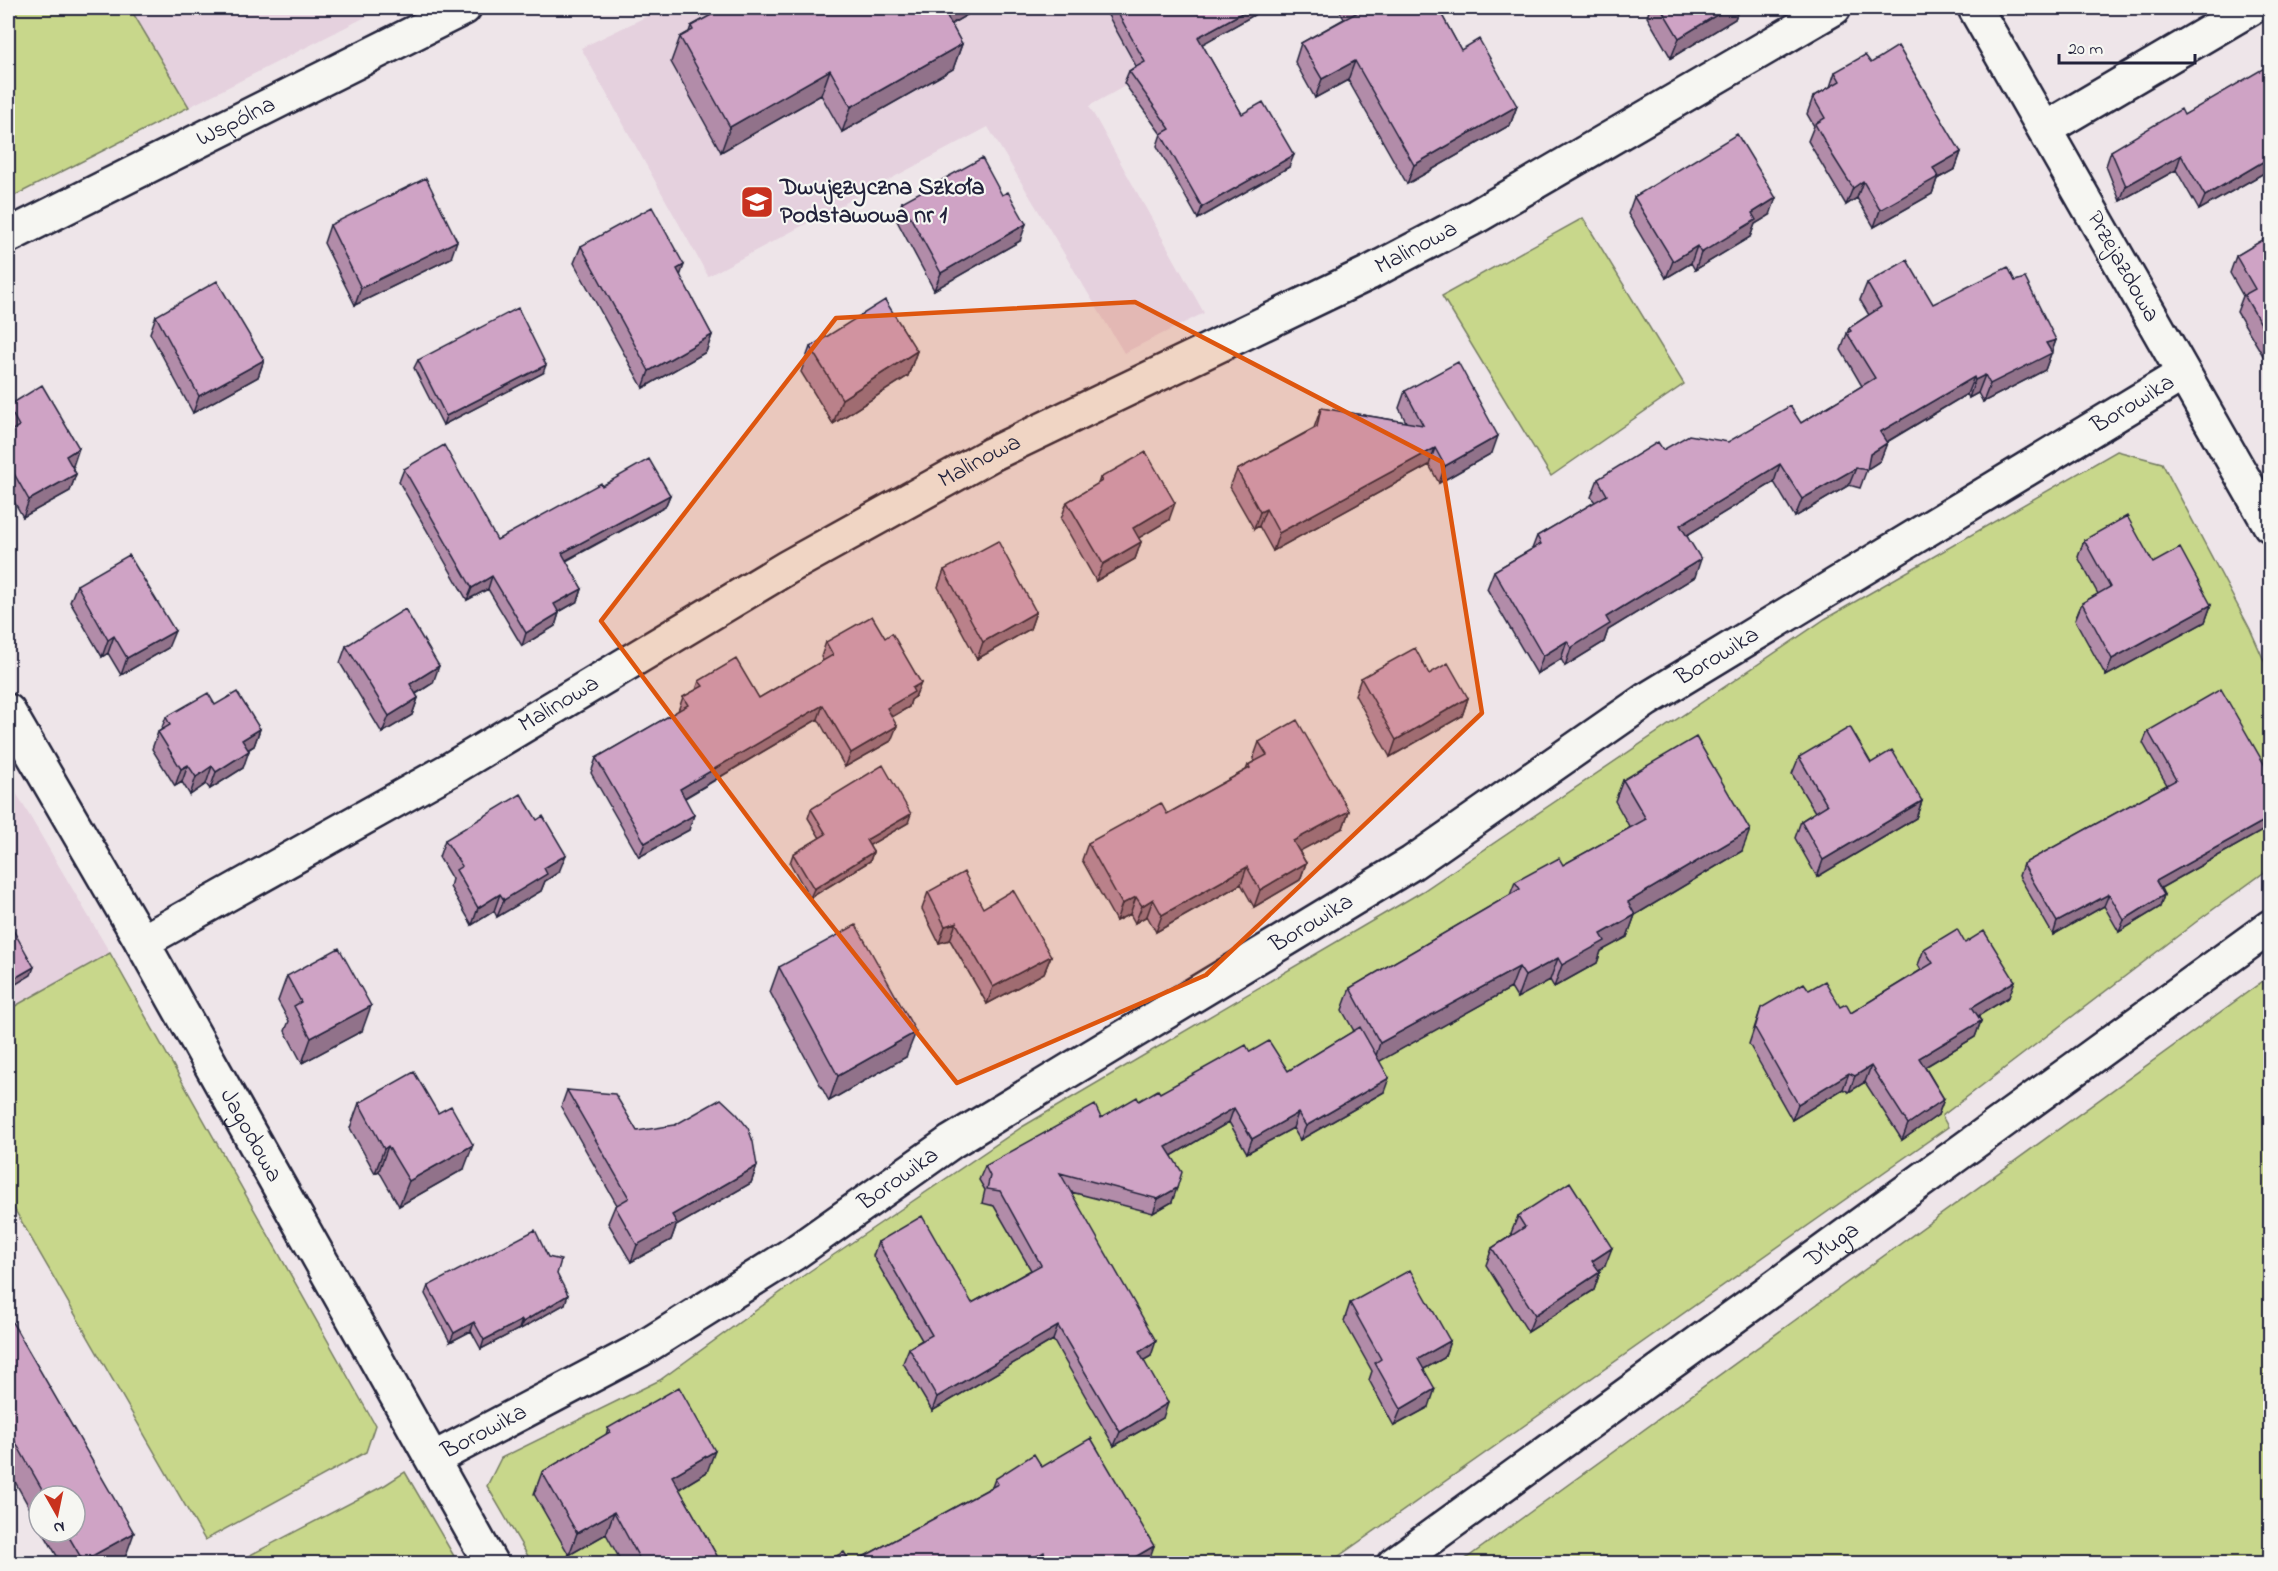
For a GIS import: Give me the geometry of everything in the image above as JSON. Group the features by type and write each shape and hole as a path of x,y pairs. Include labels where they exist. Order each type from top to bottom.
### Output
{"street":[{"name":"Wspólna","path":"8,236 464,8"},
{"name":"Malinowa","path":"142,942 451,769 788,567 992,454 1358,278 1477,216 1834,8"},
{"name":"Przejazdowa","path":"1975,8 2271,525"},
{"path":"2045,129 2251,8"},
{"name":"Borowika","path":"434,1459 640,1350 793,1254 951,1142 1412,863 1646,700 2183,374"},
{"name":"Jagodowa","path":"8,711 142,942 491,1563"},
{"name":"Długa","path":"1394,1563 2271,927"}],"highlighted area":[{"path":"1135,302 1442,462 1482,713 1206,975 957,1083 783,864 601,621 836,318"}],"shaded area":[{"path":"130,8 383,8 189,107"},
{"path":"664,8 1267,8 1089,106 1204,313 1124,353 988,127 708,276 581,48"},
{"path":"8,779 110,953 8,1010"}],"green space":[{"path":"8,8 130,8 189,107 8,199"},
{"path":"1583,218 1684,384 1551,476 1442,296"},
{"path":"2117,451 2162,463 2250,629 2270,674 2270,868 1942,1116 1948,1127 1329,1563 532,1563 487,1486 501,1458 660,1380 810,1271 1022,1127 1423,891 1825,619"},
{"path":"110,953 375,1425 366,1452 205,1540 8,1198 8,1010"},
{"path":"2270,976 2270,1563 1460,1563"},
{"path":"405,1472 458,1563 235,1563 385,1485"}],"building":[{"path":"724,8 946,8 943,9 962,44 851,107 830,70 730,127 680,37 693,30 691,26"},
{"path":"1115,8 1251,8 1198,37 1242,114 1263,102 1294,155 1202,207 1161,134 1170,129 1129,71 1145,62"},
{"path":"1355,8 1438,8 1461,50 1479,39 1517,106 1414,165 1355,61 1322,79 1301,43 1358,12"},
{"path":"1661,8 1728,8 1679,38"},
{"path":"1898,46 1961,152 1933,168 1938,177 1880,210 1863,181 1853,188 1833,156 1815,124 1825,118 1813,97 1840,81 1835,72 1865,55 1871,63"},
{"path":"2266,67 2271,74 2271,157 2205,196 2181,155 2126,186 2111,151 2181,109 2184,115"},
{"path":"1737,134 1776,198 1752,213 1756,220 1701,253 1697,246 1673,261 1634,197"},
{"path":"982,158 1002,195 1008,192 1026,224 941,273 902,202"},
{"path":"426,178 457,241 361,288 330,225"},
{"path":"652,207 684,265 677,269 712,335 649,371 581,246"},
{"path":"2271,235 2271,341 2244,295 2255,289 2236,256"},
{"path":"1907,260 1933,304 2008,267 2015,281 2025,278 2056,340 2046,343 2052,353 1990,384 1985,375 1975,380 1974,377 1880,432 1887,443 1870,454 1867,470 1856,468 1802,499 1780,464 1680,525 1701,559 1606,617 1610,624 1571,648 1567,641 1543,656 1494,571 1541,544 1537,536 1607,495 1598,479 1658,442 1663,450 1689,435 1728,442 1790,406 1801,423 1875,378 1847,333 1851,331 1849,328 1881,307 1867,283"},
{"path":"217,281 264,360 199,396 156,316"},
{"path":"885,300 917,351 842,399 810,347"},
{"path":"518,308 546,365 446,416 418,360"},
{"path":"1458,362 1498,436 1445,466 1435,448 1279,533 1266,509 1260,512 1237,470 1317,427 1321,408 1423,425 1405,391"},
{"path":"42,385 79,448 66,456 76,474 29,500 8,463 8,433 19,426 8,406"},
{"path":"444,445 497,540 649,459 670,495 562,553 582,589 554,604 559,613 526,633 492,576 472,588 404,469"},
{"path":"1146,452 1175,503 1133,528 1141,542 1103,564 1067,502 1102,481 1100,478"},
{"path":"2127,516 2153,563 2180,548 2211,605 2112,659 2082,603 2110,587 2084,540"},
{"path":"998,541 1036,612 983,642 944,570"},
{"path":"129,555 175,631 127,658 114,636 108,640 77,585"},
{"path":"405,609 439,666 410,684 418,698 389,716 346,646"},
{"path":"872,616 885,638 892,633 921,683 912,688 914,692 887,708 897,726 851,753 823,705 680,789 694,815 645,843 596,758 688,705 683,697 703,686 699,681 736,659 759,698 833,655 826,642"},
{"path":"1415,648 1429,674 1448,663 1468,698 1396,740 1361,678"},
{"path":"2221,689 2271,776 2271,817 2156,881 2164,895 2124,920 2109,894 2057,922 2023,864 2176,780 2148,731"},
{"path":"237,692 260,729 242,740 249,751 216,772 212,766 196,777 188,765 181,769 158,732 170,725 166,717 208,693 215,705"},
{"path":"1297,720 1349,811 1293,841 1306,863 1260,890 1247,867 1162,915 1153,899 1142,906 1136,897 1122,904 1088,843 1161,803 1167,814 1250,768 1248,765 1267,755 1259,742"},
{"path":"1850,727 1871,763 1892,750 1922,801 1823,860 1801,821 1827,805 1799,757"},
{"path":"1696,737 1750,830 1628,902 1635,915 1601,934 1605,941 1562,965 1558,958 1525,976 1519,967 1380,1043 1350,988 1520,889 1515,882 1559,858 1563,865 1646,819 1623,780"},
{"path":"883,765 911,814 866,840 873,852 814,889 793,854 826,834 811,809"},
{"path":"521,794 537,820 543,816 566,855 544,868 547,874 504,900 500,894 478,908 456,870 462,866 445,840"},
{"path":"964,872 983,908 1013,890 1051,956 993,987 956,923 958,922 945,926 928,892"},
{"path":"8,921 34,967 8,982"},
{"path":"856,925 916,1032 838,1076 779,967"},
{"path":"1957,929 1965,943 1984,931 2015,981 1972,1007 1981,1021 1919,1058 1944,1099 1908,1124 1871,1066 1855,1076 1849,1073 1798,1104 1755,1028 1761,1008 1804,983 1809,990 1825,981 1840,1007 1846,1004 1851,1013 1933,963 1924,949"},
{"path":"339,948 371,1006 311,1038 294,1006 301,1002 287,976"},
{"path":"1360,1027 1389,1078 1306,1126 1298,1113 1252,1139 1234,1108 1166,1147 1182,1172 1177,1188 1158,1199 1060,1173 1156,1341 1139,1352 1168,1403 1120,1432 1058,1326 937,1397 909,1348 932,1335 878,1242 922,1216 972,1303 1041,1265 1000,1191 987,1189 990,1176 985,1166 1095,1105 1101,1118 1137,1097 1139,1101 1158,1090 1160,1093 1246,1045 1250,1052 1269,1041 1288,1071"},
{"path":"414,1072 438,1113 451,1106 473,1145 409,1181 388,1146 384,1149 359,1103"},
{"path":"567,1090 615,1094 637,1131 675,1125 721,1099 748,1128 757,1166 672,1215 677,1223 637,1245 615,1206 629,1198"},
{"path":"1570,1182 1612,1248 1592,1261 1600,1272 1535,1315 1492,1248 1525,1227 1518,1216"},
{"path":"535,1230 548,1257 561,1260 557,1274 568,1295 523,1322 522,1320 484,1340 474,1322 454,1333 428,1286"},
{"path":"1410,1270 1450,1341 1418,1359 1435,1389 1401,1409 1375,1363 1381,1359 1350,1303"},
{"path":"8,1315 134,1533 83,1561 73,1544 87,1544 87,1484 39,1484 8,1429"},
{"path":"679,1387 715,1451 672,1476 721,1563 642,1563 614,1512 577,1533 542,1472 610,1432 608,1428"},
{"path":"1091,1438 1154,1546 1125,1563 1050,1563 1044,1552 1024,1563 852,1563 998,1484 995,1479 1034,1454 1042,1467"},
{"path":"844,1552 851,1563 823,1563"}],"place":[{"name":"Dwujęzyczna Szkoła Podstawowa nr 1","path":"757,202"}]}
